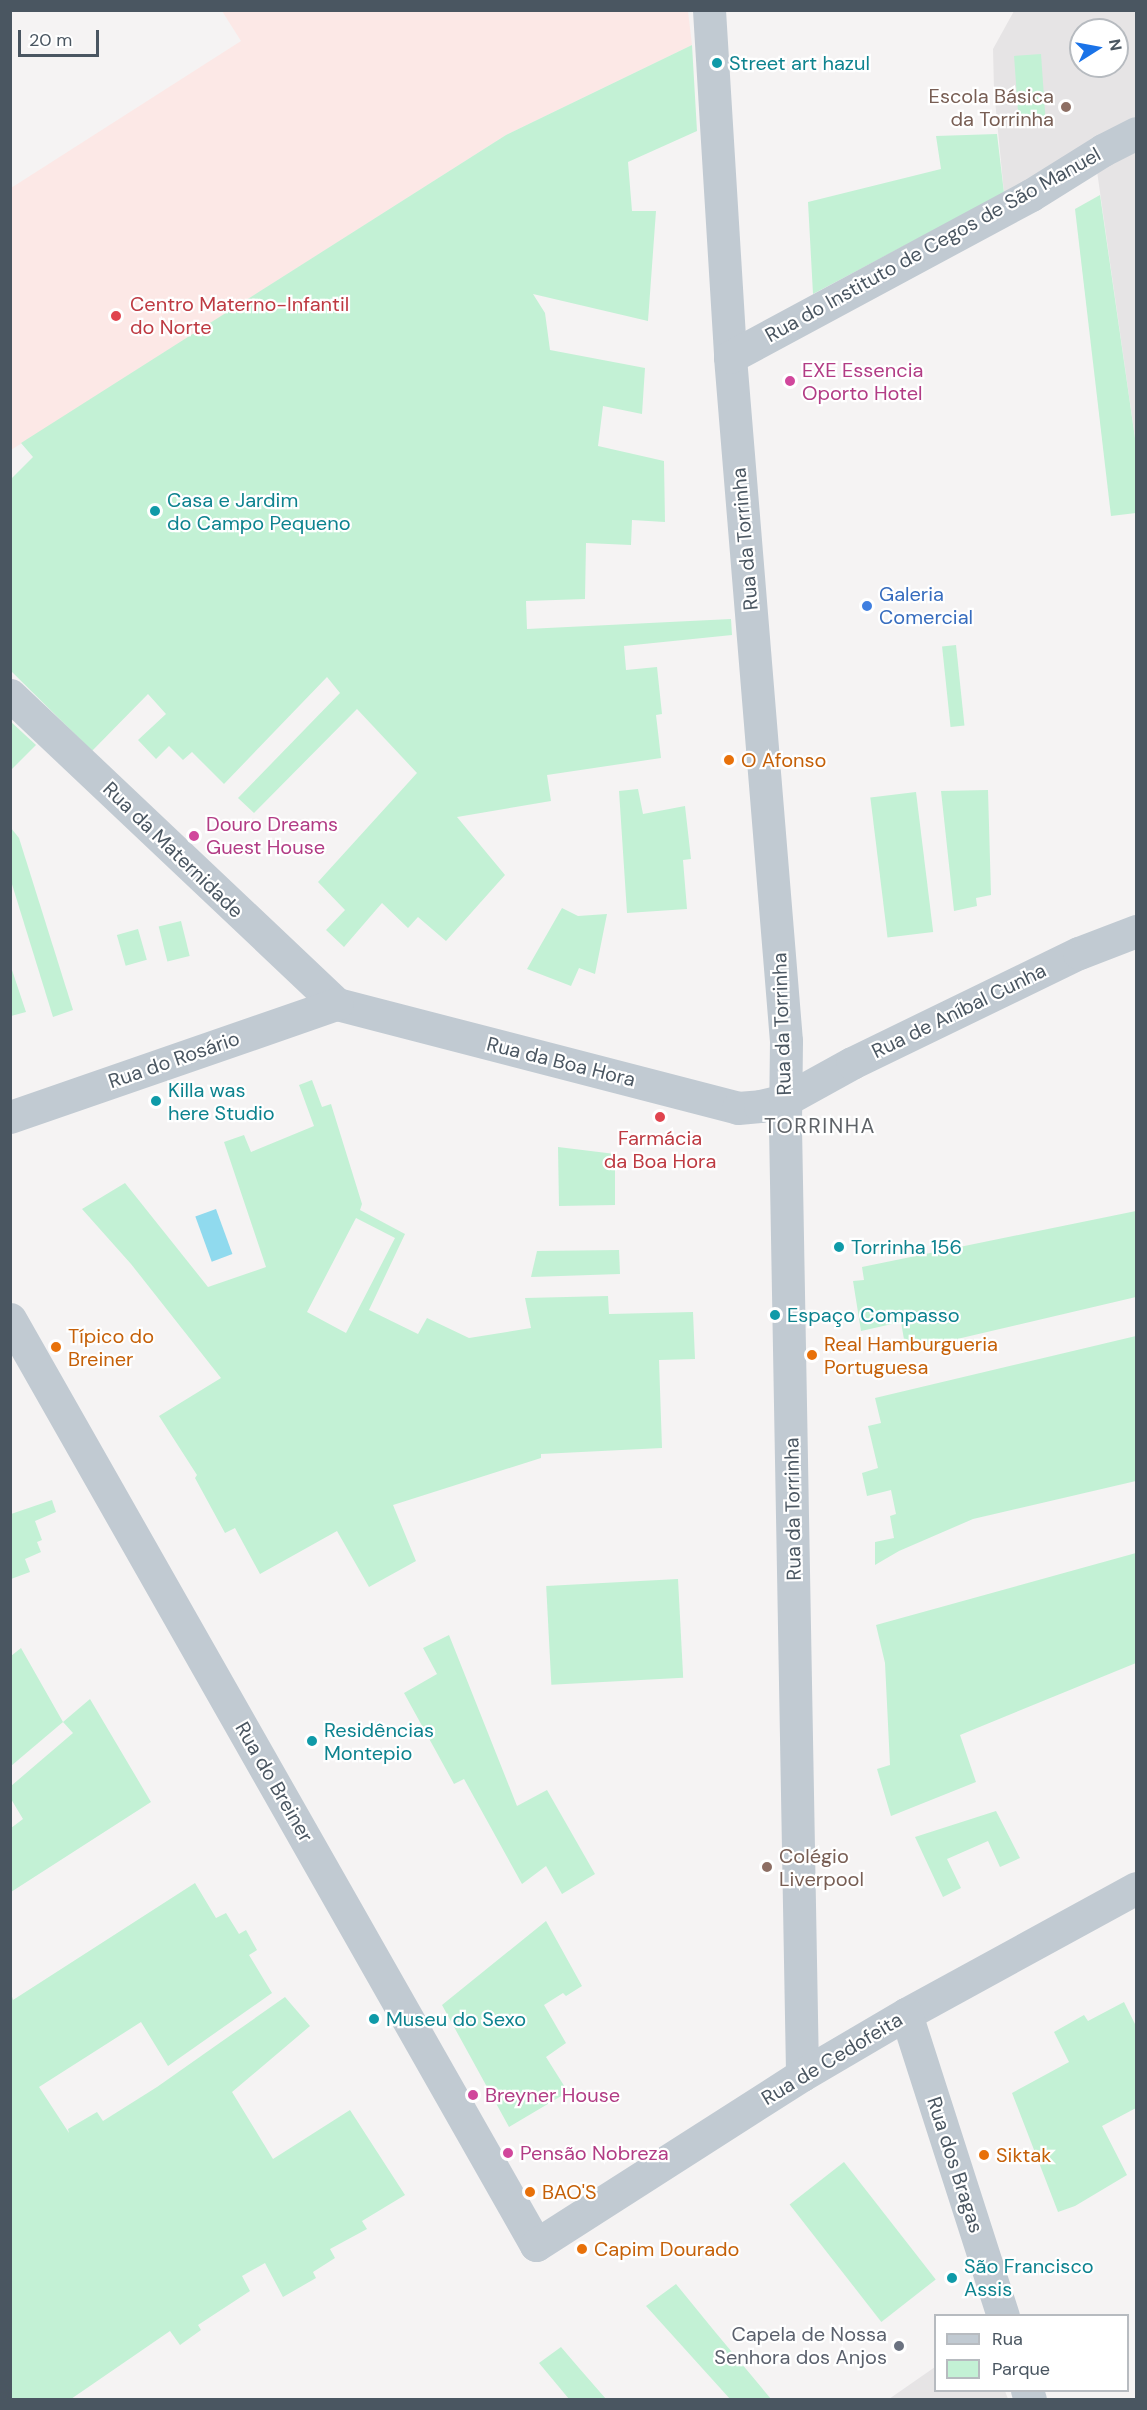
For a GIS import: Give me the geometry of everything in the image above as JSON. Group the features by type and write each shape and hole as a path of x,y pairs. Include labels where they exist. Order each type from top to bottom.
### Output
{"street":[{"name":"Rua da Torrinha","path":"709,10 730,357 786,1041 785,1100 802,2075"},
{"name":"Rua do Instituto de Cegos de São Manuel","path":"730,357 1031,195 1103,150 1137,133"},
{"name":"Rua da Maternidade","path":"10,695 337,1004"},
{"name":"Rua de Aníbal Cunha","path":"785,1100 852,1063 1079,953 1137,931"},
{"name":"Rua da Boa Hora","path":"337,1004 738,1108 760,1107 785,1100"},
{"name":"Rua do Rosário","path":"10,1117 337,1004"},
{"name":"Rua do Breiner","path":"10,1319 536,2245"},
{"name":"Rua de Cedofeita","path":"536,2245 802,2075 906,2014 1137,1888"},
{"name":"Rua dos Bragas","path":"906,2014 1002,2314"}],"shaded area":[{"name":"Centro Materno-Infantil do Norte","path":"222,11 688,11 692,45 506,135 11,450 11,188 241,41"},
{"name":"Escola Básica da Torrinha","path":"1014,11 1136,11 1136,123 1004,193 994,90 993,49"},
{"path":"1136,149 1136,445 1097,171"},
{"path":"934,2368 934,2392 1005,2392 1008,2399 889,2399"}],"green space":[{"path":"692,45 697,131 628,162 632,211 656,211 648,321 533,294 545,313 550,350 645,368 642,414 603,406 598,446 664,461 665,522 632,520 631,545 586,543 585,599 526,601 527,629 731,619 732,635 624,646 626,670 657,667 662,714 656,715 661,758 547,775 551,801 457,817 505,875 446,941 418,917 408,928 382,903 344,947 326,930 345,910 318,882 417,773 357,709 254,813 238,798 340,693 327,677 224,784 192,752 183,760 169,746 156,759 138,740 166,714 148,694 92,751 11,671 11,479 33,457 21,443 506,135"},
{"path":"1041,54 1045,116 1018,118 1014,56"},
{"path":"997,134 1004,193 813,294 808,202 941,169 936,136"},
{"path":"1100,195 1136,445 1136,513 1111,516 1075,209"},
{"path":"956,645 964,726 951,727 942,646"},
{"path":"10,721 36,745 11,770 10,770"},
{"path":"638,789 643,814 685,806 691,859 683,860 687,909 627,913 619,791"},
{"path":"988,790 991,895 976,898 977,906 954,911 941,791"},
{"path":"916,792 933,932 888,938 870,798"},
{"path":"11,828 19,838 73,1010 53,1017 11,881"},
{"path":"562,908 578,916 607,914 595,974 579,968 571,986 527,969"},
{"path":"181,921 190,956 167,961 159,927"},
{"path":"138,929 147,960 126,966 117,935"},
{"path":"10,964 26,1012 11,1016 10,1016"},
{"path":"312,1080 322,1107 331,1104 362,1204 360,1210 405,1234 369,1310 418,1334 427,1318 469,1338 531,1328 525,1298 608,1296 609,1314 693,1312 695,1359 659,1360 662,1448 541,1454 541,1458 393,1505 416,1561 369,1587 337,1531 260,1574 235,1528 225,1533 195,1478 197,1475 159,1416 221,1378 131,1264 82,1209 125,1183 208,1287 266,1267 224,1142 244,1135 251,1152 314,1126 299,1085","holes":["356,1218 395,1238 346,1333 307,1312"]},
{"path":"558,1147 615,1154 615,1205 559,1206"},
{"path":"1136,1211 1136,1297 906,1351 901,1322 861,1331 853,1281 864,1280 862,1267"},
{"path":"619,1250 620,1274 531,1277 537,1251"},
{"path":"1136,1336 1136,1481 973,1519 899,1551 875,1565 875,1542 894,1538 890,1516 896,1514 891,1490 867,1496 862,1473 878,1468 868,1426 881,1423 875,1398"},
{"path":"52,1500 56,1512 35,1521 42,1540 37,1542 41,1552 25,1559 30,1572 11,1579 11,1514"},
{"path":"1136,1553 1136,1663 960,1735 976,1782 891,1816 877,1769 890,1765 885,1663 876,1625"},
{"path":"678,1579 683,1678 551,1685 546,1586"},
{"path":"449,1635 517,1806 547,1790 595,1874 562,1894 546,1866 522,1884 464,1779 454,1784 404,1693 437,1674 423,1648"},
{"path":"21,1648 63,1722 11,1766 11,1656"},
{"path":"90,1699 151,1802 11,1892 11,1828 23,1819 11,1799 11,1786 73,1733 63,1722"},
{"path":"996,1811 1020,1858 1000,1867 988,1841 947,1859 961,1888 943,1897 915,1837"},
{"path":"195,1883 216,1918 226,1913 239,1934 246,1930 257,1950 249,1955 272,1993 168,2066 141,2022 39,2087 69,2133 68,2129 97,2112 103,2121 157,2087 285,1997 310,2026 232,2092 273,2159 350,2110 405,2195 362,2221 367,2229 330,2249 335,2258 313,2272 316,2278 283,2297 265,2263 242,2276 250,2291 198,2325 201,2330 180,2345 170,2331 71,2399 11,2399 11,1993 13,2000"},
{"path":"546,1921 582,1986 566,1996 563,1993 544,2005 566,2043 546,2057 568,2092 509,2127 442,2005"},
{"path":"1124,2002 1136,2026 1136,2108 1102,2126 1127,2175 1075,2206 1058,2212 1012,2093 1069,2062 1054,2032 1084,2015 1088,2021"},
{"path":"844,2162 936,2279 881,2322 790,2204"},
{"path":"676,2284 771,2399 730,2399 646,2306"},
{"path":"561,2347 606,2399 569,2399 539,2363"}],"water":[{"path":"216,1209 232,1254 212,1262 195,1217"}],"place":[{"name":"Street art hazul","path":"717,63"},
{"name":"Escola Básica da Torrinha","path":"1066,107"},
{"name":"Centro Materno-Infantil do Norte","path":"116,316"},
{"name":"EXE Essencia Oporto Hotel","path":"790,381"},
{"name":"Casa e Jardim do Campo Pequeno","path":"155,511"},
{"name":"Galeria Comercial","path":"867,606"},
{"name":"O Afonso","path":"729,760"},
{"name":"Douro Dreams Guest House","path":"194,836"},
{"name":"Killa was here Studio","path":"156,1101"},
{"name":"Farmácia da Boa Hora","path":"660,1117"},
{"name":"Torrinha 156","path":"839,1247"},
{"name":"Espaço Compasso","path":"775,1315"},
{"name":"Típico do Breiner","path":"56,1347"},
{"name":"Real Hamburgueria Portuguesa","path":"812,1355"},
{"name":"Residências Montepio","path":"312,1741"},
{"name":"Colégio Liverpool","path":"767,1867"},
{"name":"Museu do Sexo","path":"374,2019"},
{"name":"Breyner House","path":"473,2095"},
{"name":"Pensão Nobreza","path":"508,2153"},
{"name":"Siktak","path":"984,2155"},
{"name":"BAO'S","path":"530,2192"},
{"name":"Capim Dourado","path":"582,2249"},
{"name":"São Francisco Assis","path":"952,2278"},
{"name":"Capela de Nossa Senhora dos Anjos","path":"899,2346"}],"district":[{"name":"TORRINHA","path":"820,1126"}]}
